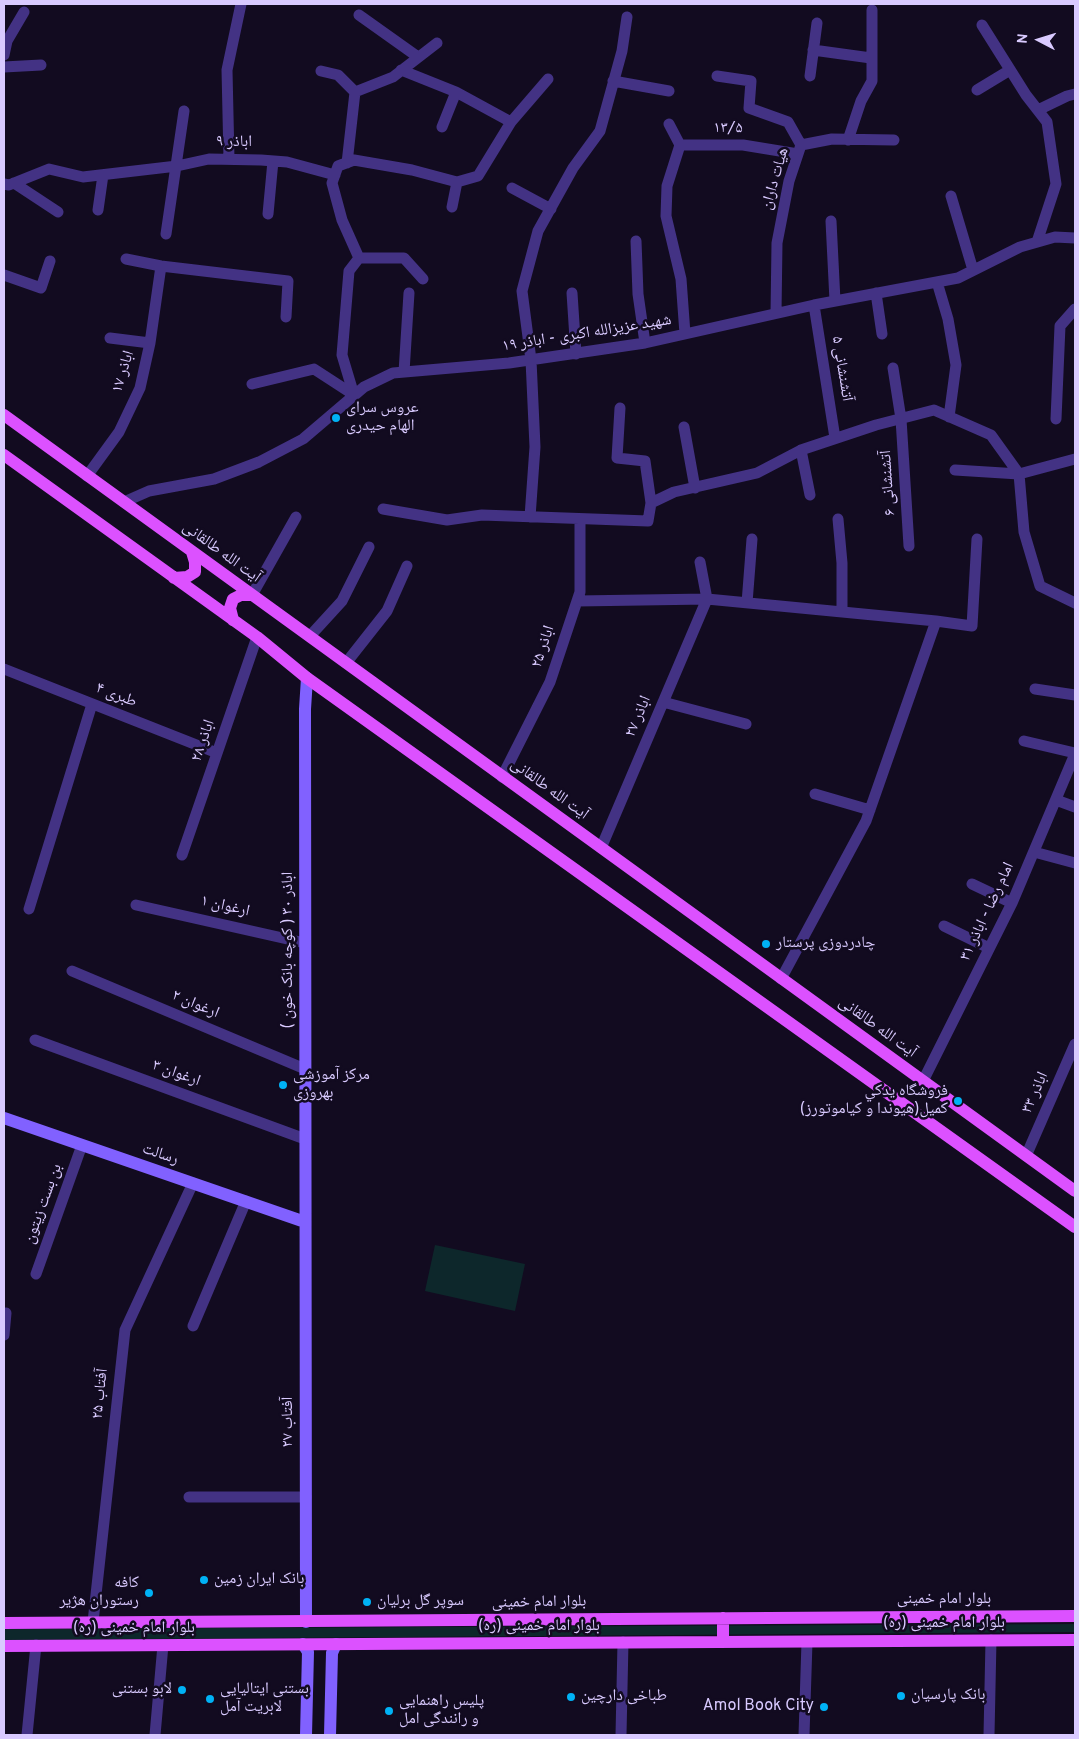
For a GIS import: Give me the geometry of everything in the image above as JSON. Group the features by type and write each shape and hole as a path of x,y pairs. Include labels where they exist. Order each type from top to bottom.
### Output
{"main road":[{"name":"آیت الله طالقانی","path":"4,415 1075,1191"},
{"path":"5,458 257,637 307,678 1075,1227"},
{"path":"174,578 187,577 195,572 192,552"},
{"path":"233,620 230,608 233,598 241,595 252,595"},
{"name":"اباذر ۳۰ ( کوچه بانک خون )","path":"305,1222 305,709 307,678"},
{"name":"رسالت","path":"4,1118 305,1222"},
{"name":"آفتاب ۲۷","path":"305,1222 306,1622"},
{"name":"بلوار امام خمینی","path":"4,1623 1075,1616"},
{"path":"723,1618 723,1642"},
{"name":"بلوار امام خمینی (ره)","path":"4,1646 1075,1640"},
{"path":"303,1644 308,1652 306,1735"},
{"path":"330,1735 332,1653 336,1644"}],"street":[{"path":"229,159 227,70 242,4"},
{"path":"848,140 861,101 872,81 872,10"},
{"path":"4,55 5,40 24,12"},
{"path":"359,15 418,58"},
{"path":"530,517 535,447 531,360 522,291 538,232 573,168 600,131 622,51 628,17"},
{"path":"810,76 817,23"},
{"path":"982,25 1026,95 1047,122 1056,184 1037,242"},
{"path":"355,92 392,77 437,43"},
{"path":"813,50 871,58"},
{"path":"4,67 41,65"},
{"path":"401,70 456,92 512,122"},
{"path":"977,90 1010,70"},
{"path":"321,71 338,75 355,92"},
{"path":"717,76 751,81 749,108 788,122 800,150"},
{"path":"359,258 342,220 332,184 338,166 354,160 412,170 457,182 478,176 512,122 548,79"},
{"path":"613,81 669,92"},
{"path":"346,163 355,92"},
{"path":"442,127 456,92"},
{"path":"1038,110 1075,94"},
{"path":"166,234 184,111"},
{"path":"669,124 680,145 667,186 666,216 681,279 685,334"},
{"name":"هیات داران","path":"776,314 777,242 789,181 800,150 832,140 894,140"},
{"name":"۱۳/۵","path":"680,145 743,145 800,150"},
{"name":"اباذر ۹","path":"9,183 49,169 82,178 177,166 209,159 287,162 335,175"},
{"path":"268,214 273,161"},
{"path":"98,210 103,174"},
{"path":"452,207 457,182"},
{"path":"9,183 58,212"},
{"path":"512,188 551,209"},
{"path":"951,196 973,270"},
{"path":"831,221 835,301"},
{"name":"شهید عزیزالله اکبری - اباذر ۱۹","path":"124,502 149,491 214,479 260,462 303,439 364,387 393,373 531,360 645,343 814,305 958,278 1020,247 1055,237 1075,238"},
{"path":"636,241 638,294 645,343"},
{"path":"359,258 404,258 423,279"},
{"path":"354,395 342,356 349,271 359,258"},
{"path":"126,259 161,266 288,281 286,317"},
{"path":"4,275 41,288 50,261"},
{"name":"اباذر ۱۷","path":"87,476 119,432 140,388 150,343 161,266"},
{"path":"937,282 948,319 956,365 950,417"},
{"path":"404,372 409,293"},
{"path":"572,293 576,354"},
{"path":"876,293 882,334"},
{"name":"آتشنشانی ۵","path":"814,305 835,438"},
{"path":"1056,419 1060,326 1075,309"},
{"path":"110,338 150,343"},
{"name":"آتشنشانی ۶","path":"893,368 900,418 909,546"},
{"path":"252,384 314,369 354,395"},
{"path":"383,509 447,520 482,515 648,520 651,502 645,461 617,458 620,408"},
{"path":"651,502 674,492 757,473 801,450 900,418 934,410 991,435 1019,474 1024,532 1040,586 1075,603"},
{"path":"684,427 695,488"},
{"path":"801,450 810,495"},
{"path":"956,470 1019,474 1075,459"},
{"path":"252,595 296,517"},
{"name":"اباذر ۲۵","path":"502,777 550,682 580,592 580,519"},
{"path":"838,519 842,563 842,612"},
{"path":"747,603 752,539"},
{"path":"577,601 707,599 972,626 977,539"},
{"path":"310,636 342,601 369,547"},
{"path":"700,562 707,599"},
{"path":"346,662 387,611 407,566"},
{"name":"اباذر ۲۷","path":"601,848 707,599"},
{"path":"781,979 866,821 936,621"},
{"name":"اباذر ۲۸","path":"182,855 257,637"},
{"name":"طبری ۴","path":"4,669 217,753"},
{"path":"1035,689 1075,695"},
{"path":"663,702 746,724"},
{"path":"29,909 92,704"},
{"path":"1024,741 1075,753"},
{"name":"امام رضا - اباذر ۳۱","path":"923,1081 1012,903 1075,753"},
{"path":"815,794 870,810"},
{"path":"1056,800 1075,807"},
{"path":"1034,852 1075,863"},
{"path":"972,884 1012,903"},
{"name":"ارغوان ۱","path":"136,905 305,943"},
{"path":"944,926 989,948"},
{"name":"ارغوان ۲","path":"72,971 305,1069"},
{"name":"ارغوان ۳","path":"35,1040 306,1139"},
{"name":"اباذر ۳۳","path":"1026,1156 1075,1044"},
{"name":"بن بست زیتون","path":"36,1274 82,1145"},
{"name":"آفتاب ۲۵","path":"92,1622 125,1330 193,1184"},
{"path":"192,1326 246,1202"},
{"path":"4,1335 6,1314"},
{"path":"189,1497 306,1496"},
{"path":"989,1735 991,1640"},
{"path":"621,1735 623,1642"},
{"path":"804,1735 807,1642"},
{"path":"155,1735 163,1645"},
{"path":"27,1735 36,1646"}],"green space":[{"path":"435,1245 525,1264 515,1311 425,1291"},
{"path":"1075,1624 1075,1632 4,1640 4,1629"}],"place":[{"name":"عروس سرای الهام حیدری","path":"336,418"},
{"name":"چادردوزی پرستار","path":"766,944"},
{"name":"مرکز آموزشی بهروزی","path":"283,1085"},
{"name":"فروشگاه يدكي كميل(هیوندا و کیاموتورز)","path":"958,1101"},
{"name":"بانک ایران زمین","path":"204,1580"},
{"name":"کافه رستوران هژیر","path":"149,1593"},
{"name":"سوپر گل برلیان","path":"367,1602"},
{"name":"لابو بستنی","path":"182,1690"},
{"name":"بانک پارسیان","path":"901,1696"},
{"name":"طباخی دارچین","path":"571,1697"},
{"name":"بستنی ایتالیایی لابریت آمل","path":"210,1699"},
{"name":"Amol Book City","path":"824,1707"},
{"name":"پلیس راهنمایی و رانندگی امل","path":"389,1711"}]}
